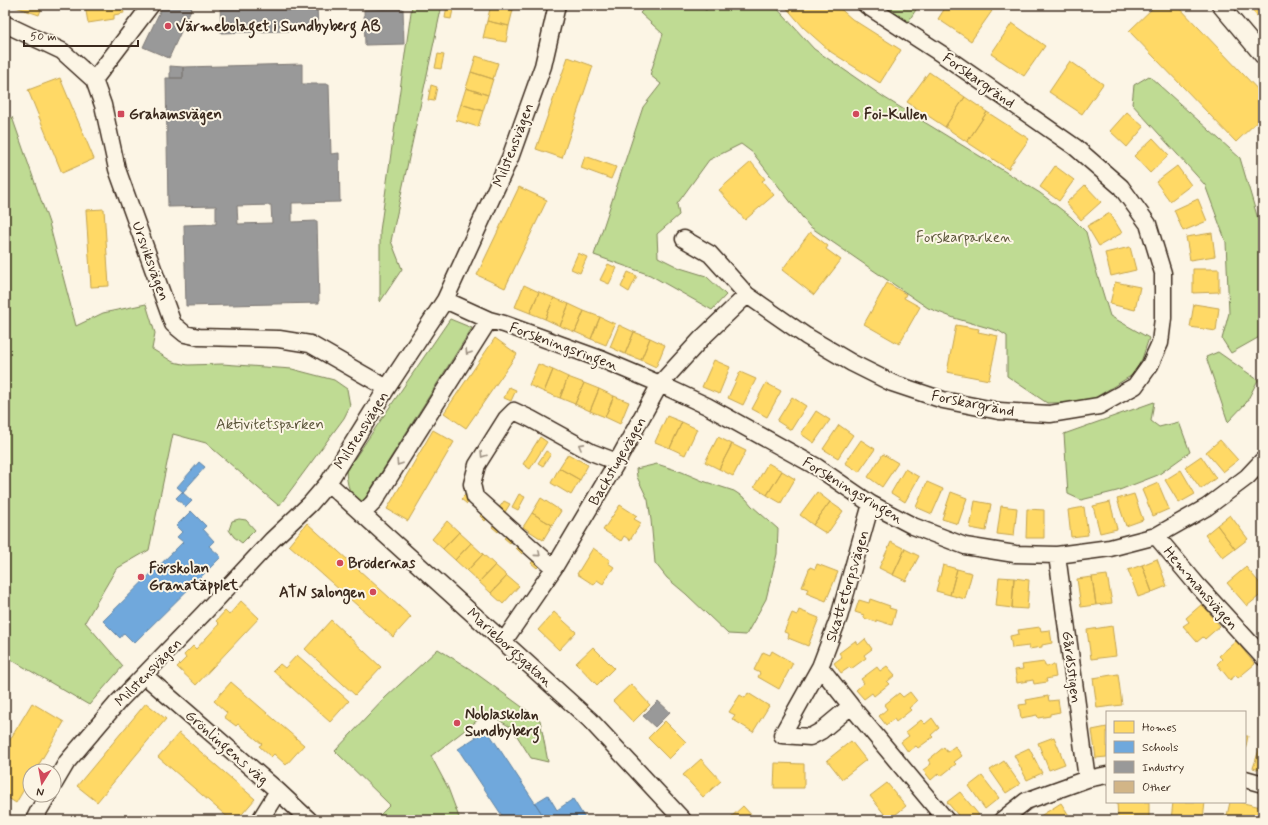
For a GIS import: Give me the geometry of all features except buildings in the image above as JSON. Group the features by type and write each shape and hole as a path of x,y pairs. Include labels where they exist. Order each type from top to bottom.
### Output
{"street":[{"path":"94,80 151,5"},
{"name":"Milstensvägen","path":"62,770 67,762 118,702 272,540 310,504 328,483 387,388 445,300 510,158 543,66 557,5"},
{"name":"Forskargränd","path":"684,239 710,254 747,295 819,344 852,363 892,383 943,400 999,412 1050,414 1099,406 1135,386 1150,365 1160,343 1163,273 1148,224 1121,187 1067,141 943,55 866,5"},
{"path":"1220,5 1263,56"},
{"name":"Ursviksvägen","path":"5,24 62,50 94,80 103,105 118,169 173,324 185,334 199,337 279,339 310,344 387,388"},
{"name":"Backstugevägen","path":"504,641 554,568 617,462 660,384 702,338 747,295"},
{"name":"Forskningsringen","path":"445,300 489,320 603,360 707,406 817,467 871,504 913,526 965,546 1015,554 1058,555 1110,548 1156,536 1207,507 1247,477 1263,460"},
{"path":"362,514 373,503 489,320"},
{"path":"554,568 475,497 472,484 477,465 506,419 514,411 591,452 617,462"},
{"name":"Marieborgsgatan","path":"328,483 590,720 683,820"},
{"name":"Skattetorpsvägen","path":"851,706 822,731 810,738 782,735 820,666 839,617 871,504"},
{"name":"Hemmansvägen","path":"1156,536 1198,586 1263,657"},
{"name":"Gårdsstigen","path":"1058,555 1087,779"},
{"path":"820,666 851,706 946,820"},
{"name":"Grönlingens väg","path":"144,675 278,791 309,820"},
{"path":"1002,820 1026,801 1087,779 1106,776"},
{"path":"1246,779 1263,784"},
{"path":"260,820 278,791"},
{"path":"34,820 43,803"}],"green space":[{"path":"412,5 442,5 391,241 402,269 380,302 380,231"},
{"name":"Forskarparken","path":"648,5 774,5 814,49 885,98 1040,193 1071,217 1086,232 1110,316 1149,338 1142,359 1134,374 1088,402 1047,403 1007,376 1007,336 999,331 954,318 928,308 809,226 753,153 741,144 709,160 677,204 679,215 657,234 658,257 680,268 706,276 726,295 712,310 650,275 594,255 643,107 661,84 650,75 663,34 640,13"},
{"path":"883,5 919,5 908,22"},
{"path":"1149,76 1240,158 1263,236 1263,335 1231,353 1222,339 1229,313 1226,242 1205,185 1132,104 1134,85"},
{"name":"Aktivitetsparken","path":"12,117 49,223 76,326 103,313 146,304 155,333 152,349 173,362 188,365 222,364 292,369 334,380 347,389 350,406 344,418 279,506 206,443 173,434 149,550 116,569 85,622 123,666 89,705 5,656 5,122"},
{"path":"450,319 472,328 362,503 351,494 346,471"},
{"path":"1218,352 1258,380 1246,403 1228,422 1206,357"},
{"path":"1154,402 1151,421 1159,427 1179,422 1190,452 1158,475 1117,491 1081,500 1068,494 1064,434"},
{"path":"657,464 734,491 746,499 778,529 777,554 766,599 746,635 728,634 667,578 655,563 648,500 637,477 636,469"},
{"path":"239,519 246,520 255,530 242,543 234,537 229,530 232,521"},
{"path":"438,649 470,669 540,720 548,762 531,758 512,728 487,713 431,756 448,788 460,820 375,820 390,805 335,751 386,697"}],"place":[{"name":"Värmebolaget i Sundbyberg AB","path":"168,26"},
{"name":"Grahamsvägen","path":"121,114"},
{"name":"Foi-Kullen","path":"856,114"},
{"name":"Brödernas","path":"340,563"},
{"name":"Förskolan Granatäpplet","path":"141,577"},
{"name":"ATN salongen","path":"373,592"},
{"name":"Noblaskolan Sundbyberg","path":"457,723"}]}
